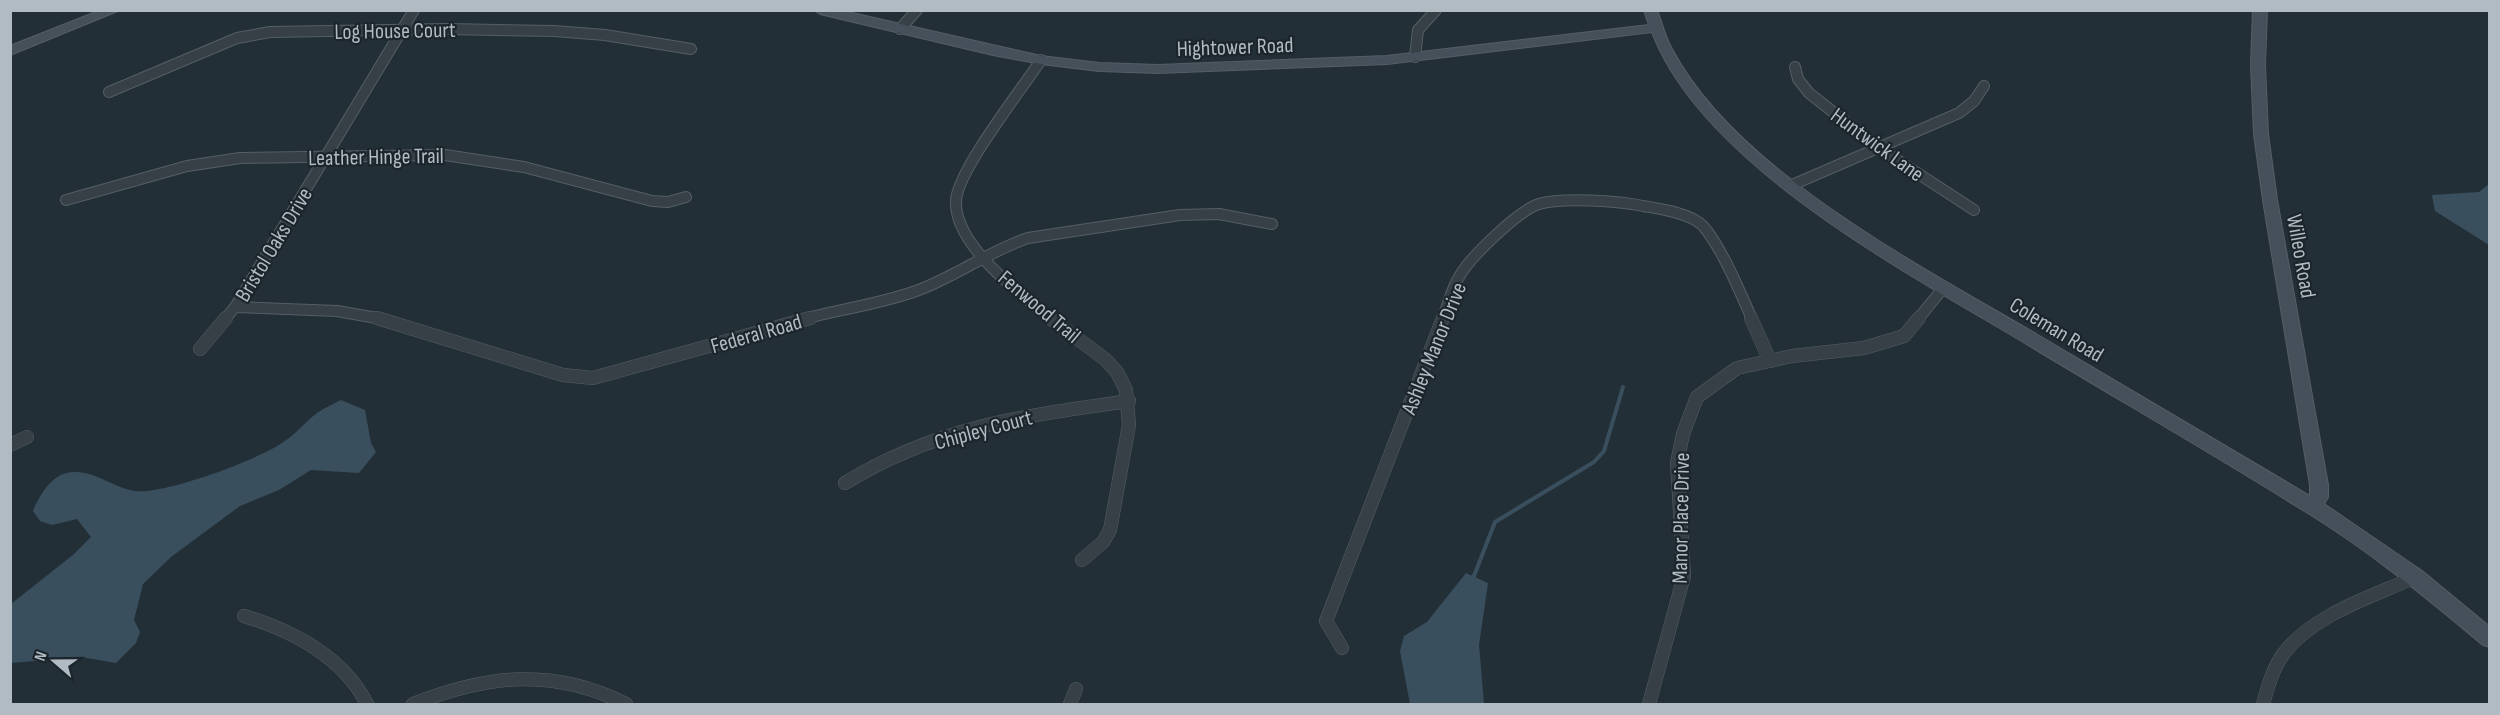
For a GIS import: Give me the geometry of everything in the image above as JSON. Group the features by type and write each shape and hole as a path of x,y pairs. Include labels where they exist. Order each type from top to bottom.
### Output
{"street":[{"path":"10,51 114,10"},
{"name":"Bristol Oaks Drive","path":"200,349 236,307 414,10"},
{"name":"Hightower Road","path":"820,10 1041,60 1099,67 1158,69 1330,64 1415,57 1655,28"},
{"path":"900,29 917,10"},
{"path":"1415,57 1414,40 1417,28 1436,10"},
{"name":"Coleman Road","path":"1650,10 1655,28 1672,63 1699,100 1731,133 1840,222 1944,287 2312,506 2415,577 2490,639"},
{"name":"Willeo Road","path":"2260,10 2258,65 2261,134 2270,200 2319,485 2319,497 2312,506"},
{"name":"Log House Court","path":"109,92 226,42 270,32 557,31 691,48"},
{"name":"Fenwood Trail","path":"1041,60 967,169 959,186 956,204 959,222 968,237 986,258 1029,302 1108,362 1122,380 1129,401 1130,425 1108,534 1082,560"},
{"name":"Huntwick Lane","path":"1795,67 1798,79 1809,93 1879,148 1974,210"},
{"path":"1792,185 1959,113 1974,101 1984,86"},
{"name":"Leather Hinge Trail","path":"66,200 212,160 327,156 476,156 511,163 652,201 668,202 686,197"},
{"name":"Ashley Manor Drive","path":"1342,648 1326,621 1459,276 1506,225 1526,208 1541,203 1563,201 1630,203 1673,211 1702,225 1731,273 1770,361"},
{"name":"Federal Road","path":"236,307 337,311 368,315 563,375 592,378 823,314 914,292 944,280 1010,244 1028,238 1180,214 1219,214 1272,224"},
{"name":"Manor Place Drive","path":"1649,705 1684,576 1677,463 1683,434 1697,396 1737,368 1792,356 1864,348 1904,336 1944,287"},
{"name":"Chipley Court","path":"845,483 867,468 971,427 1018,417 1129,401"},
{"path":"10,445 27,437"},
{"path":"2263,705 2272,672 2289,647 2311,627 2415,577"},
{"path":"244,616 266,621 316,648 336,664 362,691 367,705"},
{"path":"413,705 476,682 506,678 571,684 611,695 626,705"},
{"path":"1070,705 1076,688"}],"water":[{"path":"2489,184 2489,245 2435,211 2432,195 2479,192"},
{"path":"341,400 365,410 371,443 376,452 359,473 311,470 279,490 240,506 171,557 143,584 134,620 140,632 136,643 116,663 81,657 11,663 11,604 74,554 91,537 77,519 52,525 40,521 33,511 39,498 54,480 66,473 82,472 135,491 166,488 232,467 270,450 287,440 317,413"},
{"path":"1466,573 1488,583 1479,645 1484,704 1410,704 1400,651 1404,636 1427,622"}],"waterway":[{"path":"1472,581 1495,522 1594,462 1604,451 1623,387"}]}
